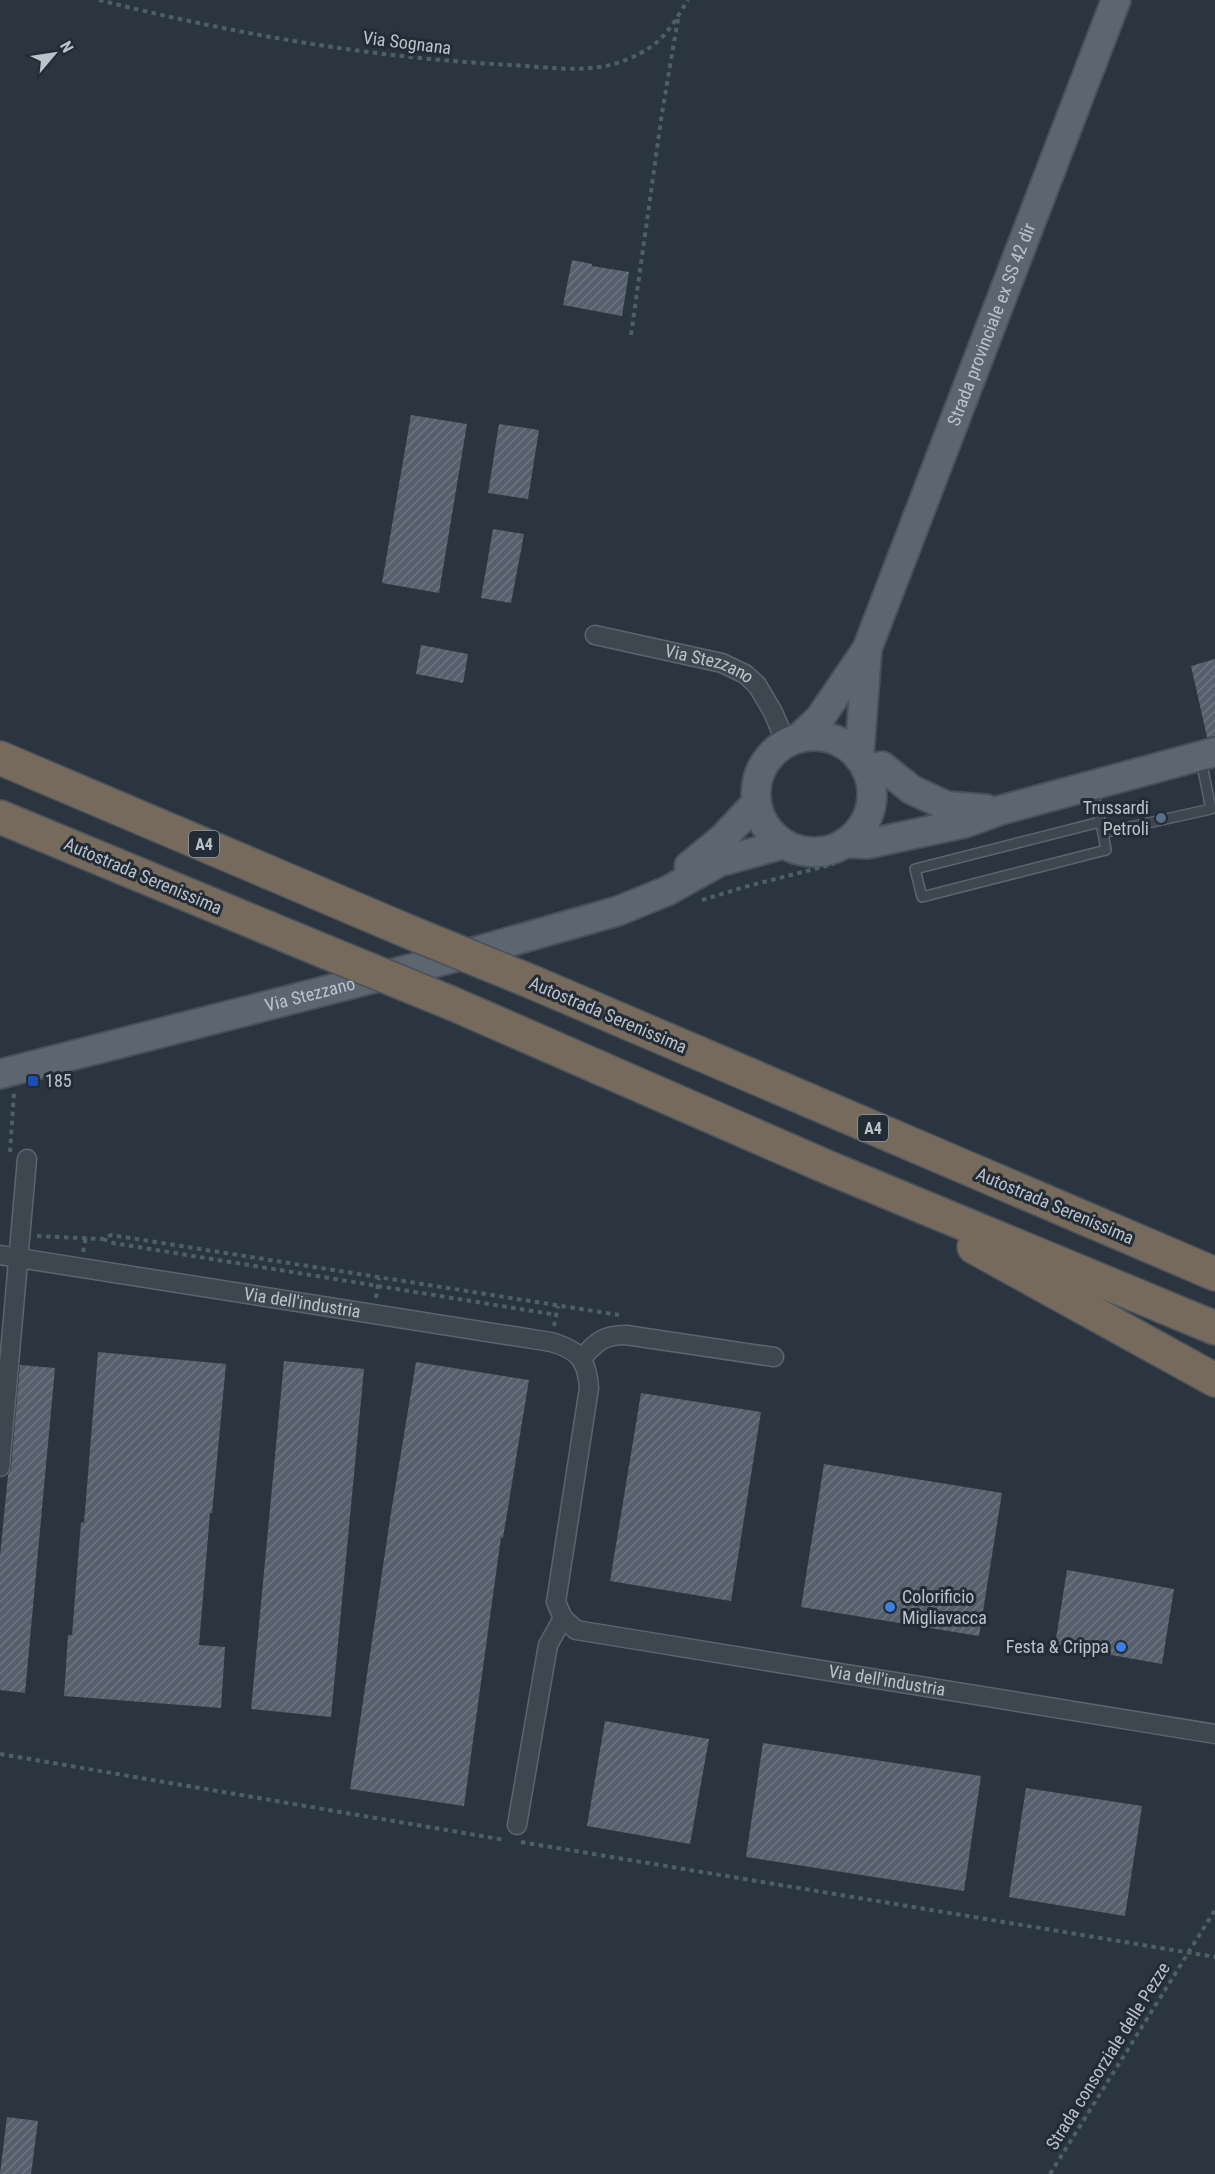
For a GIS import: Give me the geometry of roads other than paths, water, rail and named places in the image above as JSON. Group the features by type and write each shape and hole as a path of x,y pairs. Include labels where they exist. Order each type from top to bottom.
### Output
{"highway":[{"name":"Autostrada Serenissima","path":"0,758 1215,1274"},
{"name":"Autostrada Serenissima","path":"0,817 451,1003 828,1167 1215,1328"},
{"path":"828,1167 1215,1380"}],"main road":[{"name":"Strada provinciale ex SS 42 dir","path":"793,740 820,718 867,649 1116,0"},
{"name":"Strada provinciale ex SS 42 dir","path":"863,763 867,649"},
{"path":"821,736 852,750 863,763 872,789 870,810 860,829 845,843 825,851 814,852 794,848 784,844 766,826 756,802 757,785 762,768 772,753 793,740 821,736"},
{"path":"845,843 867,844 965,823 1001,810 1208,754"},
{"path":"863,763 882,765 912,790 947,806 1001,810"},
{"name":"Via Stezzano","path":"618,911 694,862 723,838 756,802"},
{"name":"Via Stezzano","path":"8,1073 449,959 618,911 667,891 719,862 784,844"}],"street":[{"name":"Via Stezzano","path":"595,635 722,663 746,674 757,685 793,740"},
{"path":"0,1467 27,1158"},
{"name":"Via dell'industria","path":"0,1254 551,1342 565,1347 582,1358"},
{"path":"517,1825 548,1645 563,1618 556,1602 589,1388 588,1373 582,1358 609,1335 626,1335 774,1358"},
{"name":"Via dell'industria","path":"563,1618 576,1630 594,1634 1215,1734"}],"lane":[{"path":"1103,833 1211,809 1208,754"},
{"path":"1092,785 1103,833 1106,850 922,897 915,869 1100,822"}],"place":[{"name":"Trussardi Petroli","path":"1161,818"},
{"name":"185","path":"33,1081"},
{"name":"Colorificio Migliavacca","path":"890,1607"},
{"name":"Festa & Crippa","path":"1121,1647"}]}
